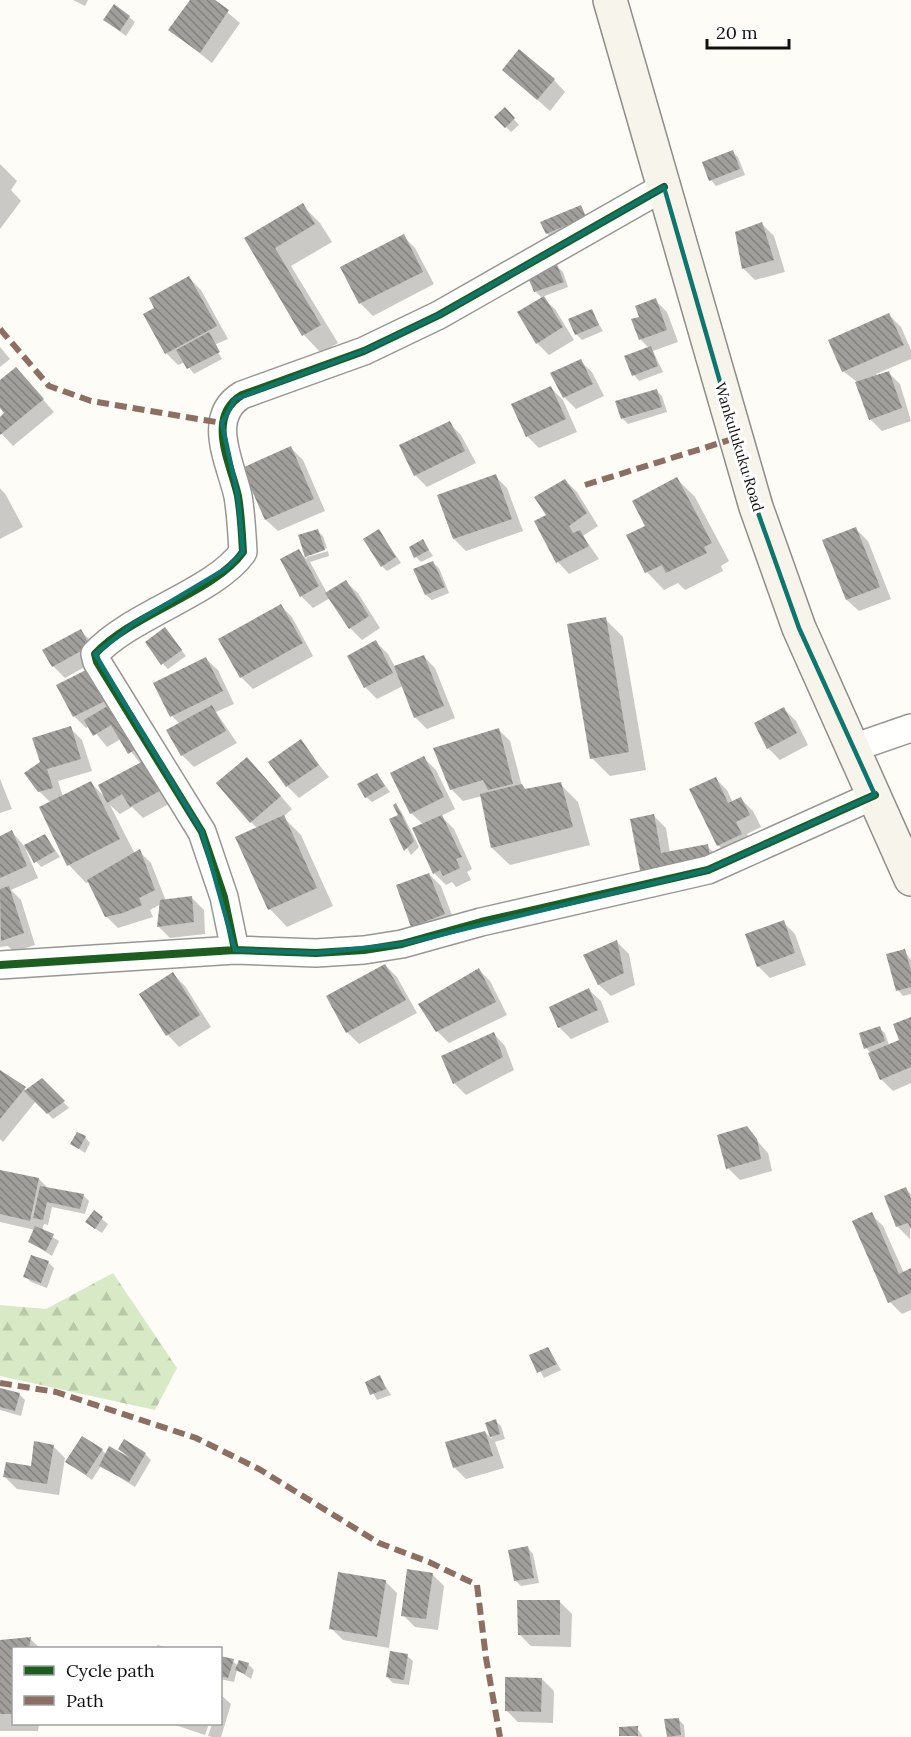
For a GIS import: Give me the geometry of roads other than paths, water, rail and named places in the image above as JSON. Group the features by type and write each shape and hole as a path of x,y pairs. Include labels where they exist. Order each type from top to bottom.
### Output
{"main road":[{"name":"Wankulukuku Road","path":"610,0 756,507 800,628 911,879"}],"street":[{"path":"235,950 224,897 202,832 97,662 95,654 141,619 214,577 237,560 243,552 238,497 224,445 222,423 229,406 242,395 364,351 439,315 664,187"},
{"path":"853,748 911,728"},
{"path":"0,965 235,950 316,953 364,950 451,932 481,922 708,870 874,795"}]}
